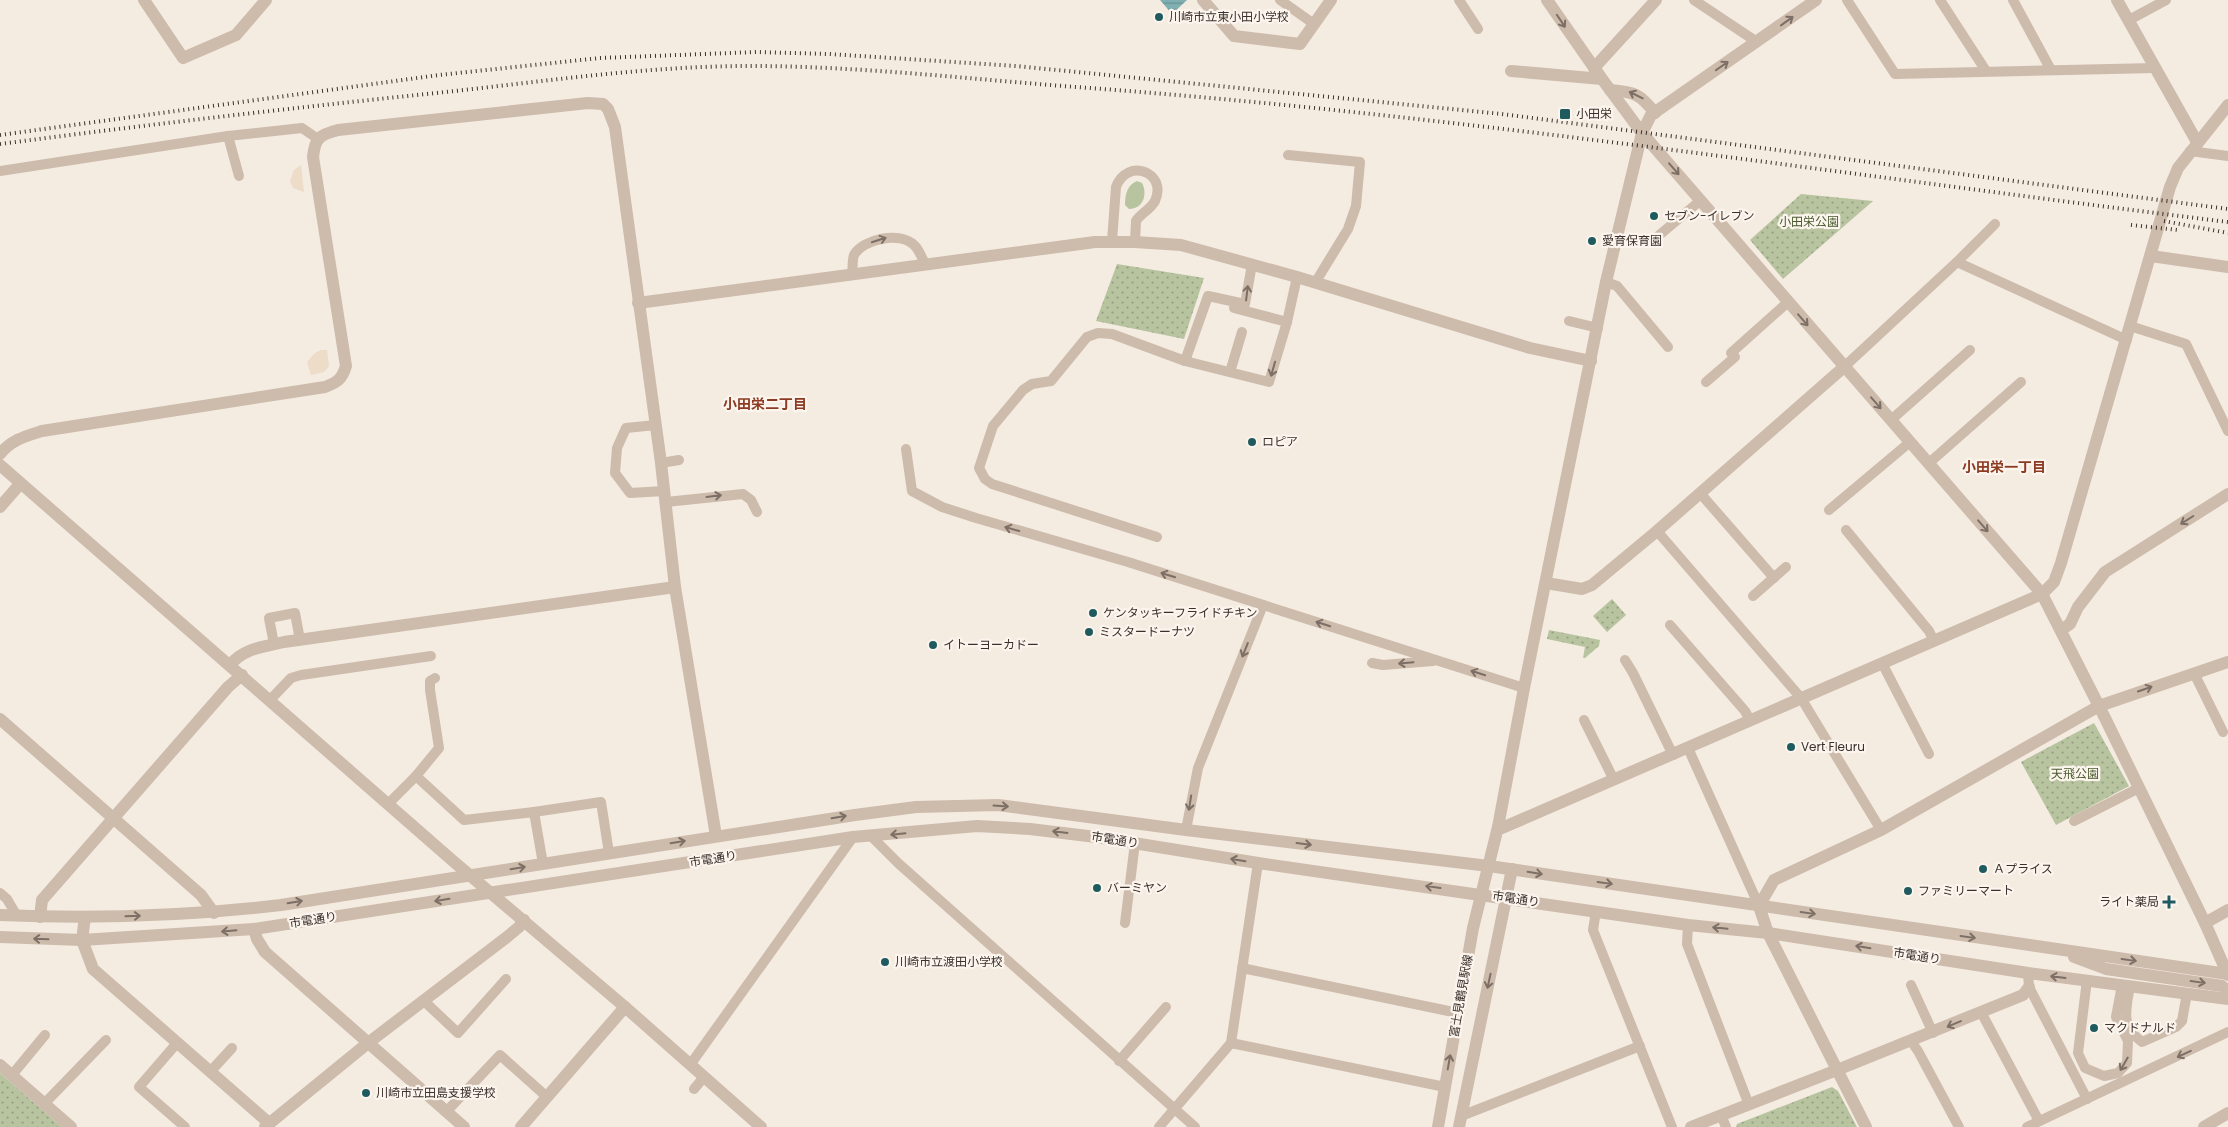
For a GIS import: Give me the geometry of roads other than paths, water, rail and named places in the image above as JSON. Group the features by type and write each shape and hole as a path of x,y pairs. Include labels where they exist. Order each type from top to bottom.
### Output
{"street":[{"path":"144,0 183,58 236,35 266,0"},
{"path":"1204,0 1234,36 1300,44 1327,1"},
{"path":"1547,0 1642,133 2042,594 2099,706 2228,974"},
{"path":"1594,68 1656,0"},
{"path":"1511,70 1606,85 1631,91 1643,98 1655,113 1816,0"},
{"path":"2117,0 2155,68 2194,146"},
{"path":"0,454 8,445 20,438 42,431 325,387 338,382 343,376 346,366 313,157 314,145 323,134 338,130 588,103 603,104 608,109 615,127 676,587 716,836"},
{"path":"1498,827 1502,828 2042,594 2054,582 2062,563 2170,187 2178,168 2228,104"},
{"name":"富士見鶴見駅線","path":"1438,1127 1473,928 1498,827 1524,688 1606,282 1642,133 1648,120 1655,113"},
{"path":"638,303 1112,241 1135,242 1181,245 1297,277 1530,348 1591,361"},
{"path":"2151,256 2228,267"},
{"path":"1546,583 1582,589 1587,587 1657,531 1844,367"},
{"path":"0,465 470,876 524,920 761,1127"},
{"path":"0,507 20,484"},
{"path":"2061,630 2070,624 2078,607 2105,572 2228,494"},
{"path":"230,665 238,655 274,644 676,587"},
{"path":"1866,1127 1768,933 1759,906 1774,880 1881,830 2099,706 2228,662"},
{"path":"40,917 42,900 228,687 242,675"},
{"path":"0,719 201,895 214,913"},
{"name":"市電通り","path":"0,915 85,917 214,913 470,876 716,836 916,807 998,805 1186,830 1512,869 2228,974"},
{"name":"市電通り","path":"0,937 82,940 254,929 853,837 977,826 1030,829 1688,925 1768,933 2028,973 2228,999"},
{"name":"富士見鶴見駅線","path":"1460,1122 1512,869"},
{"path":"2205,923 2228,910"},
{"path":"85,917 82,940 93,969 267,1125 368,1043 508,937 524,920"},
{"path":"254,929 257,940 265,952 464,1127"},
{"path":"2048,948 2106,969 2222,986 2228,991"},
{"path":"1691,1127 1724,1121 1748,1104 1933,1033 2023,995 2028,987"},
{"path":"521,1127 624,1007"},
{"path":"0,1065 71,1127"},
{"path":"2204,1127 2228,1113"}],"lane":[{"path":"1280,0 1314,24"},
{"path":"1459,0 1478,28"},
{"path":"1694,0 1757,42"},
{"path":"1847,0 1895,74 2155,68"},
{"path":"1940,0 1986,72"},
{"path":"2013,0 2051,70"},
{"path":"2128,20 2166,0"},
{"path":"0,171 228,136 302,128 318,139"},
{"path":"228,136 240,176"},
{"path":"2194,146 2228,156"},
{"path":"1288,155 1360,162 1356,206 1348,229 1315,283"},
{"path":"1112,241 1116,187 1119,180 1131,171 1140,170 1149,173 1155,180 1157,189 1155,200 1136,221 1135,242"},
{"path":"1657,237 1700,200"},
{"path":"1844,367 1995,224"},
{"path":"852,275 854,256 869,244 886,238 900,238 914,244 926,265"},
{"path":"1957,262 2127,340"},
{"path":"1187,361 1208,296 1245,304 1252,264"},
{"path":"1157,537 992,484 985,479 979,468 993,426 1024,390 1032,384 1051,381 1088,337 1098,333 1112,334 1187,361 1269,382 1297,277"},
{"path":"1606,282 1618,286 1668,347"},
{"path":"1187,361 1210,302 1286,322"},
{"path":"1706,382 1735,357 1731,353 1788,302"},
{"path":"1568,321 1598,328"},
{"path":"2130,326 2186,344 2225,419 2228,431"},
{"path":"1230,372 1242,332"},
{"path":"1891,420 1970,350"},
{"path":"1929,463 2021,382"},
{"path":"656,425 626,428 617,448 615,473 630,494 665,497 743,494 751,500 757,512"},
{"path":"1829,510 1910,442"},
{"path":"906,450 912,491 942,507 1263,605 1524,688"},
{"path":"661,463 679,460"},
{"path":"1700,493 1774,578"},
{"path":"1846,530 1929,631 1934,641"},
{"path":"1657,531 1801,698 1881,830"},
{"path":"1753,596 1786,567"},
{"path":"1186,830 1198,768 1263,605"},
{"path":"274,644 269,618 295,613 300,640"},
{"path":"1670,625 1745,711 1750,720"},
{"path":"270,700 291,678 301,675 431,656"},
{"path":"1372,663 1383,665 1439,660"},
{"path":"1625,660 1673,754"},
{"path":"1882,663 1929,754"},
{"path":"2194,673 2223,732"},
{"path":"388,804 416,776 439,748 430,690 430,681 435,678"},
{"path":"1584,720 1614,780"},
{"path":"1688,748 1759,906"},
{"path":"416,776 464,820 601,802 609,854"},
{"path":"2074,821 2139,788"},
{"path":"534,812 543,864"},
{"path":"871,836 898,864 1195,1127"},
{"path":"690,1065 853,837"},
{"path":"1125,922 1135,844"},
{"path":"1160,1127 1231,1043 1258,863"},
{"path":"0,893 7,899 17,916"},
{"path":"1596,911 1593,930 1672,1127"},
{"path":"1688,925 1687,944 1748,1104"},
{"path":"1242,968 1458,1013"},
{"path":"2028,973 2028,987 2087,1099"},
{"path":"424,1001 458,1033 506,979"},
{"path":"2087,980 2078,1053 2085,1068 2104,1076 2118,1073 2127,1063 2128,1041 2116,1017 2126,986"},
{"path":"1912,985 1933,1033"},
{"path":"2126,986 2125,1016 2136,1038 2142,1042 2176,1027 2182,1021 2187,994"},
{"path":"1120,1061 1166,1007"},
{"path":"1981,1012 2039,1121"},
{"path":"2027,1127 2228,1032"},
{"path":"12,1075 45,1035"},
{"path":"44,1104 106,1040"},
{"path":"1911,1041 1959,1127"},
{"path":"177,1043 139,1087 185,1127"},
{"path":"1231,1043 1445,1087"},
{"path":"1460,1122 1640,1046"},
{"path":"210,1072 232,1048"},
{"path":"446,1112 500,1055 547,1097"},
{"path":"694,1088 704,1077"}],"water":[{"path":"1160,0 1187,0 1172,14"}],"railway":[{"path":"0,135 439,75 600,58 756,52 829,54 1016,66 1502,114 2228,209"},
{"path":"0,144 218,117 593,75 711,67 832,68 1221,99 1365,113 1653,147 2228,222"},
{"path":"2164,221 2228,233"},
{"path":"2131,225 2178,230"}],"place":[{"name":"川崎市立東小田小学校","path":"1159,17"},
{"name":"小田栄","path":"1565,114"},
{"name":"セブン-イレブン","path":"1654,216"},
{"name":"愛育保育園","path":"1592,241"},
{"name":"ロピア","path":"1252,442"},
{"name":"ケンタッキーフライドチキン","path":"1093,613"},
{"name":"ミスタードーナツ","path":"1089,632"},
{"name":"イトーヨーカドー","path":"933,645"},
{"name":"Vert Fleuru","path":"1791,747"},
{"name":"Ａプライス","path":"1983,869"},
{"name":"バーミヤン","path":"1097,888"},
{"name":"ファミリーマート","path":"1908,891"},
{"name":"ライト薬局","path":"2169,902"},
{"name":"川崎市立渡田小学校","path":"885,962"},
{"name":"マクドナルド","path":"2094,1028"},
{"name":"川崎市立田島支援学校","path":"366,1093"}],"district":[{"name":"小田栄二丁目","path":"765,404"},
{"name":"小田栄一丁目","path":"2004,467"}],"park label":[{"name":"小田栄公園","path":"1809,222"},
{"name":"天飛公園","path":"2075,774"}]}
